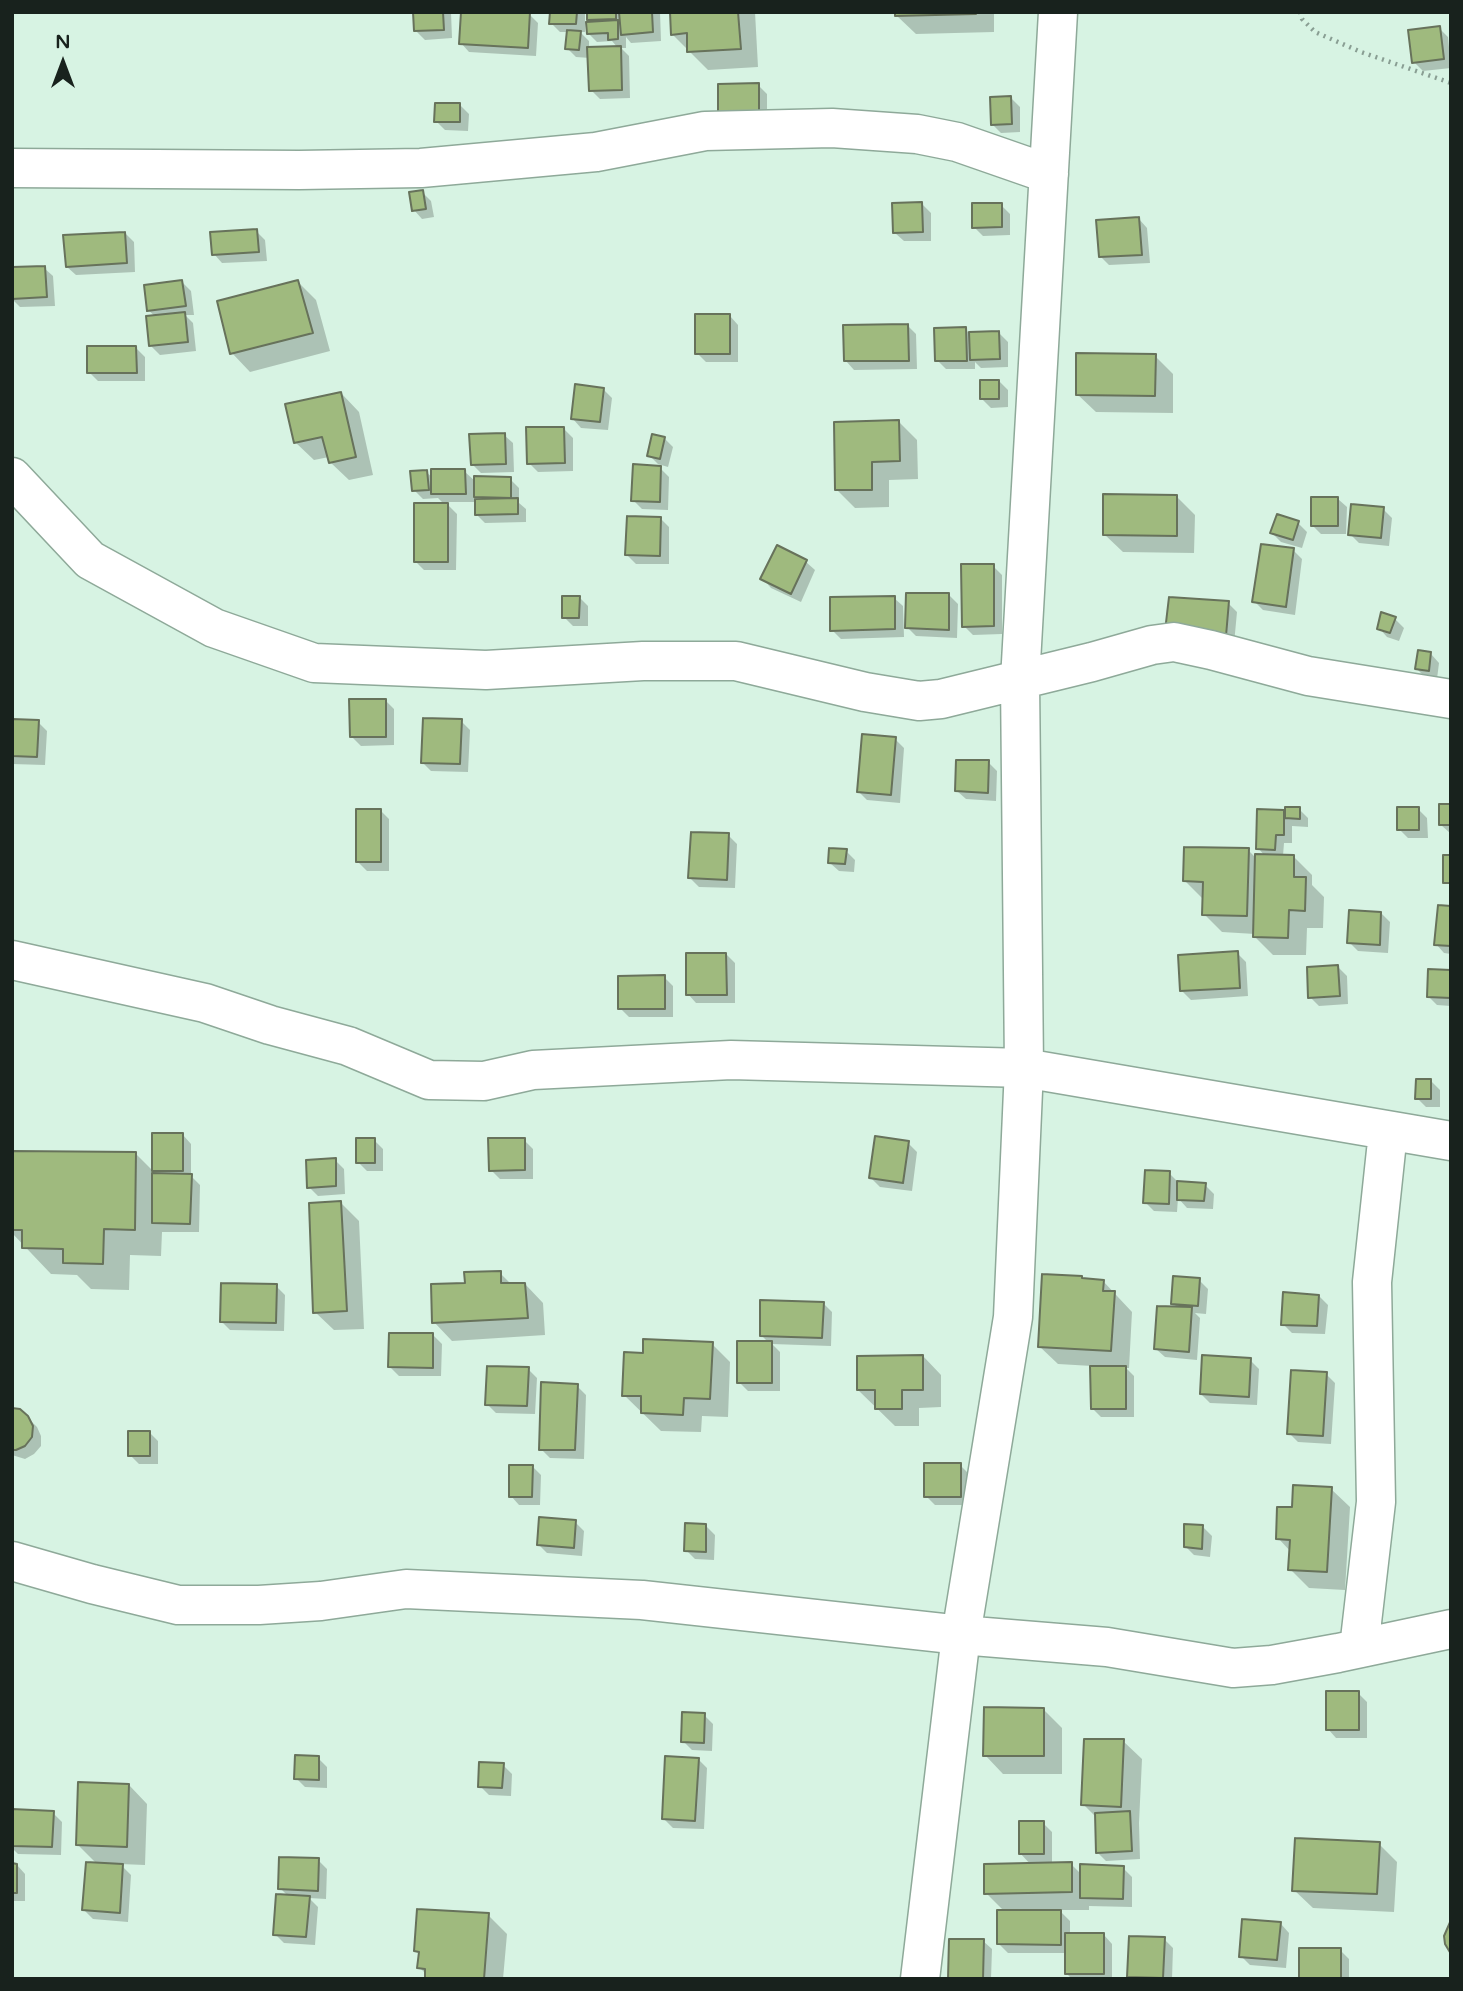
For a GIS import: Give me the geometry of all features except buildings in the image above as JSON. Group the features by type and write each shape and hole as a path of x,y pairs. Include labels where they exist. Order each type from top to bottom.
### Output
{"street":[{"path":"920,1979 961,1635 1013,1317 1024,1068 1020,680 1058,12"},
{"path":"12,168 421,168 596,152 705,131 832,128 917,134 957,142 1049,174"},
{"path":"12,477 90,560 214,628 314,663 486,670 643,661 736,661 865,692 919,701 942,699 1152,645 1174,642 1308,677 1451,699"},
{"path":"12,960 205,1003 270,1025 348,1046 429,1080 484,1081 533,1070 731,1059 1024,1068 1451,1141"},
{"path":"1359,1648 1376,1502 1372,1282 1388,1132"},
{"path":"12,1561 178,1605 260,1605 321,1601 406,1589 642,1600 961,1635 1107,1647 1233,1668 1272,1665 1451,1629"}],"path":[{"path":"1300,12 1302,19 1315,32 1361,52 1451,83"}]}
